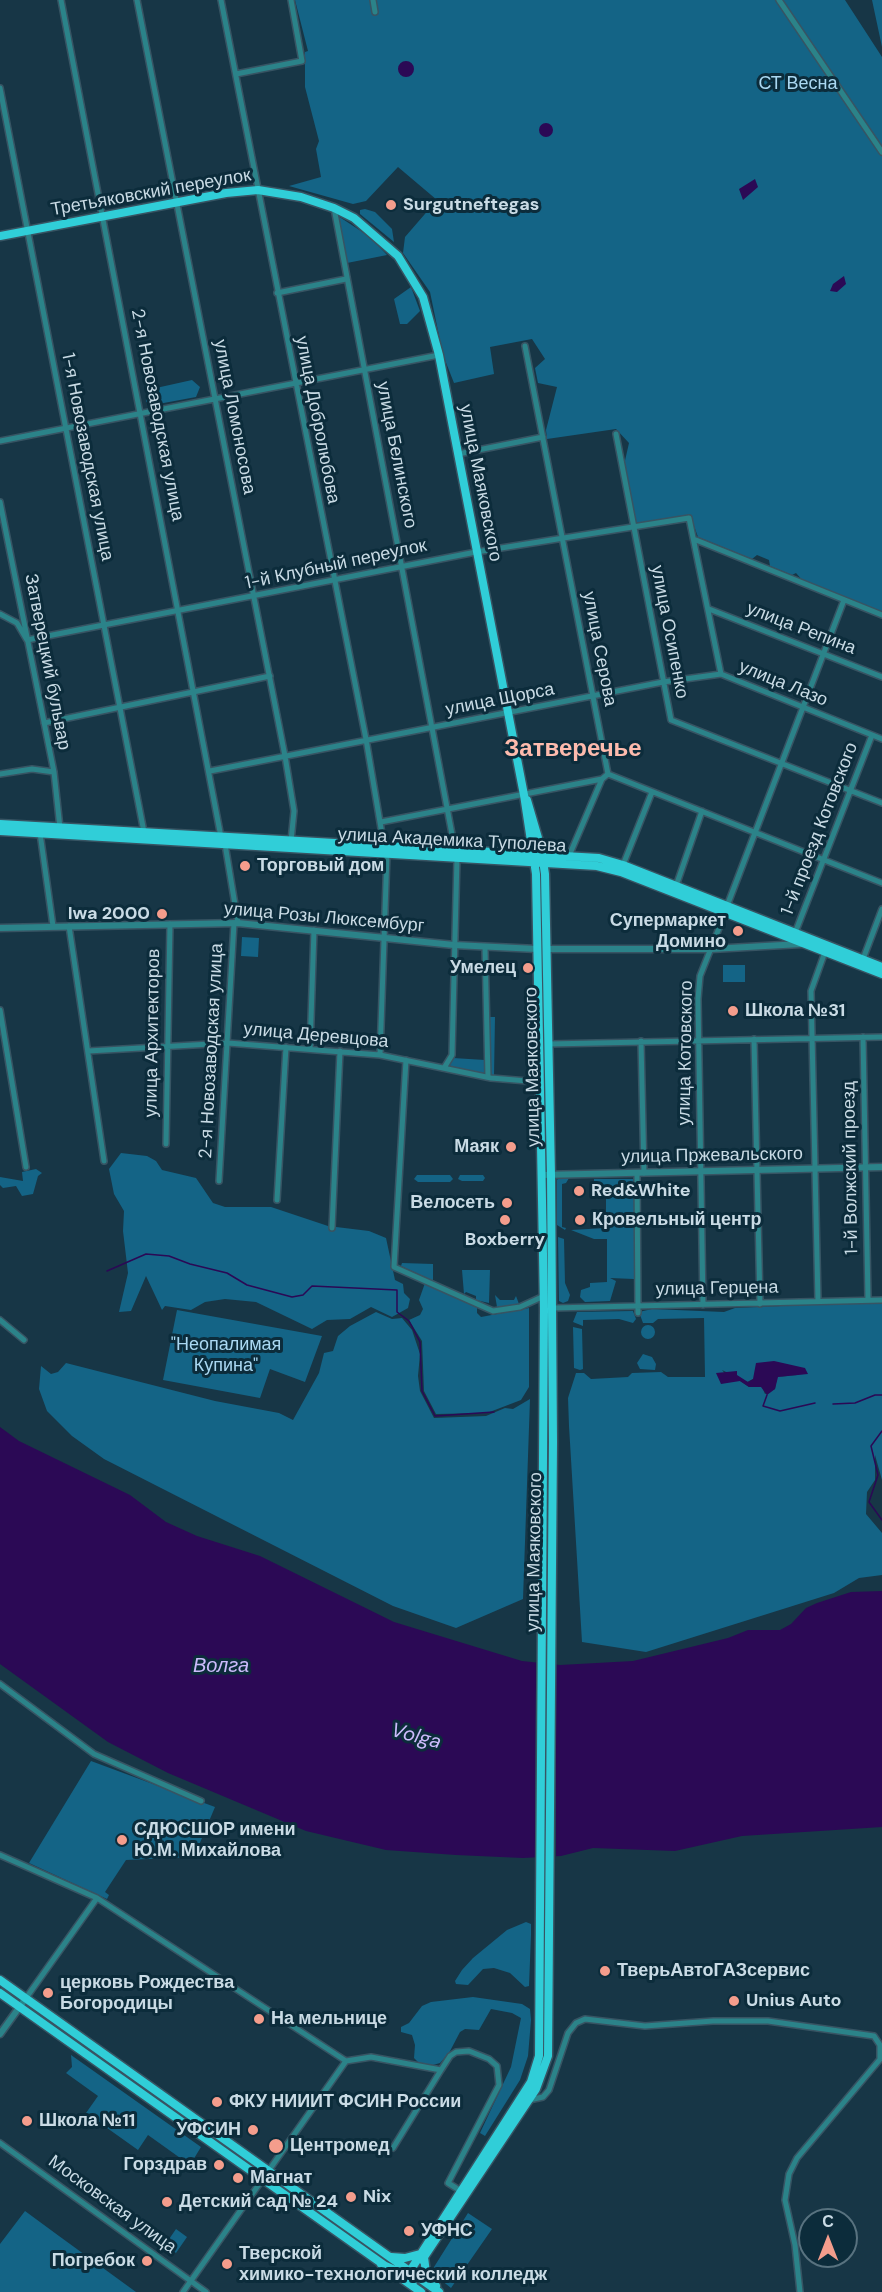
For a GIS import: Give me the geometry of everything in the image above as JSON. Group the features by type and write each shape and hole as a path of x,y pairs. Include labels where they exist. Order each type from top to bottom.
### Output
{"main road":[{"name":"Третьяковский переулок","path":"0,237 258,190 292,195 337,209"},
{"name":"улица Маяковского","path":"337,209 377,236 410,271 427,306 439,355 524,795 533,859 549,1044 554,1308 546,1588"},
{"name":"улица Маяковского","path":"410,2271 529,2100 542,2077 551,1804 540,1082 543,859 530,808 524,795"},
{"name":"улица Академика Туполева","path":"0,824 144,832 376,853 396,847 456,854"},
{"path":"52,834 60,828"},
{"path":"0,831 213,843 223,840"},
{"name":"улица Академика Туполева","path":"223,840 233,837 533,859 569,856 599,858 676,886 808,942 882,967"},
{"name":"улица Академика Туполева","path":"543,859 605,867 795,933 825,952 882,974"},
{"path":"0,1980 440,2292"},
{"path":"0,1993 421,2292"},
{"name":"улица Маяковского","path":"422,2256 531,2082 543,2056"},
{"path":"387,2255 402,2258 422,2256 427,2275 440,2292"},
{"path":"381,2264 399,2272 410,2271"},
{"path":"410,2271 413,2286"}],"street":[{"name":"2-я Новозаводская улица","path":"61,0 180,612 223,840 236,923 219,1181"},
{"name":"улица Ломоносова","path":"137,0 285,756 294,811 291,841"},
{"name":"улица Добролюбова","path":"221,0 386,850 380,1055"},
{"path":"236,75 302,61 291,0"},
{"path":"373,0 375,12"},
{"path":"779,0 882,152"},
{"name":"1-я Новозаводская улица","path":"0,88 144,832"},
{"name":"улица Белинского","path":"337,209 346,279 456,854 452,1055 444,1068"},
{"path":"277,293 346,279"},
{"name":"улица Серова","path":"525,346 608,774"},
{"path":"0,441 439,355"},
{"name":"улица Осипенко","path":"616,434 671,720 882,803"},
{"path":"458,454 543,437"},
{"name":"Затверецкий бульвар","path":"0,502 54,772 60,828"},
{"name":"1-й Клубный переулок","path":"27,640 562,536 689,518"},
{"name":"улица Лазо","path":"689,518 696,540 721,674 882,739"},
{"path":"696,540 882,615"},
{"name":"улица Котовского","path":"703,1305 700,976 844,600"},
{"name":"улица Репина","path":"709,609 882,677"},
{"path":"0,614 17,623 27,640"},
{"name":"улица Щорса","path":"210,771 663,682 721,674"},
{"path":"44,723 270,676"},
{"name":"1-й проезд Котовского","path":"795,933 872,735"},
{"path":"0,774 32,769 54,772"},
{"path":"569,856 602,779 608,774 882,883"},
{"path":"381,822 602,779"},
{"path":"623,865 652,792"},
{"path":"676,886 702,811"},
{"path":"40,833 53,926"},
{"path":"863,959 882,909"},
{"name":"улица Розы Люксембург","path":"0,928 236,923 485,948 542,949 711,949 808,942"},
{"name":"улица Архитекторов","path":"166,1144 170,924"},
{"path":"69,926 104,1161"},
{"path":"310,1049 315,930"},
{"path":"485,948 488,1077"},
{"path":"818,1301 811,991 825,952"},
{"path":"0,1010 26,1167"},
{"name":"1-й Волжский проезд","path":"863,1037 868,1299"},
{"path":"549,1044 882,1037"},
{"path":"754,1039 760,1304"},
{"path":"638,1313 641,1041"},
{"name":"улица Деревцова","path":"88,1051 228,1043 380,1055 488,1077 540,1082"},
{"path":"277,1200 286,1047"},
{"path":"332,1228 340,1051"},
{"path":"406,1060 394,1267 493,1311 520,1307 544,1296"},
{"name":"улица Пржевальского","path":"542,1175 882,1167"},
{"name":"улица Герцена","path":"554,1308 882,1300"},
{"path":"0,1320 24,1340"},
{"path":"0,1684 94,1754 201,1801"},
{"path":"0,1855 97,1898 346,2061 371,2057 441,2070"},
{"path":"0,2034 97,1898"},
{"path":"529,2100 543,2097 549,2090 568,2033 576,2023 585,2019 645,2026 713,2021 768,2021 874,2036 880,2045 881,2058 796,2158 789,2174 785,2200 795,2245 800,2292"},
{"path":"393,2148 450,2056 456,2052 469,2051 493,2061 500,2078 499,2085 448,2182 461,2191"},
{"path":"183,2292 346,2061"},
{"name":"Московская улица","path":"0,2143 206,2292"}],"green space":[{"name":"СТ Весна","path":"295,0 845,0 882,57 882,612 803,581 796,573 792,575 770,566 769,560 757,555 752,559 698,537 690,515 636,523 624,465 629,443 616,429 547,439 546,430 557,387 538,383 535,368 545,359 532,339 490,347 494,374 454,383 443,355 430,292 403,253 405,237 437,200 398,167 366,201 353,204 289,186 321,177 316,149 319,141 305,87 305,52 308,51"},
{"path":"872,0 882,0 882,47"},
{"path":"360,210 375,212 392,229 394,242 360,214"},
{"path":"338,216 370,237 387,255 347,263"},
{"path":"411,287 420,311 407,324 400,324 394,299"},
{"path":"192,380 200,387 196,397 153,405 146,402 147,390"},
{"path":"242,937 259,938 258,957 241,956"},
{"path":"723,965 745,965 745,982 723,982"},
{"path":"486,1017 495,1017 494,1076 489,1076"},
{"path":"453,1058 485,1060 486,1075 451,1067 449,1064"},
{"path":"121,1153 147,1156 156,1161 162,1170 196,1178 213,1203 225,1207 271,1207 328,1226 369,1231 386,1238 395,1280 403,1284 404,1293 410,1299 408,1308 392,1317 371,1307 350,1319 327,1320 312,1329 256,1302 225,1299 205,1302 191,1310 165,1306 162,1310 146,1276 131,1311 119,1312 128,1273 123,1231 124,1211 114,1194 109,1169"},
{"path":"36,1169 42,1173 38,1176 33,1194 22,1196 16,1186 3,1188 0,1185 0,1177 23,1181 22,1172"},
{"path":"417,1175 450,1175 453,1179 450,1182 418,1182 414,1179"},
{"path":"460,1175 483,1175 485,1178 483,1181 462,1181 458,1179"},
{"path":"560,1176 569,1178 566,1183 562,1184 562,1227 566,1228 565,1230 557,1225 557,1180"},
{"path":"594,1179 634,1179 635,1275 634,1279 610,1278 616,1281 610,1301 585,1302 580,1297 581,1290 590,1287 590,1283 607,1282 607,1239 594,1239 571,1230 606,1228 606,1185 594,1184"},
{"path":"558,1237 564,1239 565,1283 570,1295 568,1301 563,1303 559,1301"},
{"path":"402,1263 433,1264 433,1281 401,1266"},
{"path":"462,1270 490,1270 489,1303 476,1300 476,1296 466,1292 464,1294"},
{"path":"425,1283 477,1307 477,1313 481,1317 529,1308 529,1387 521,1400 487,1413 436,1414 424,1391 422,1341 409,1320 420,1315 423,1309 419,1300"},
{"path":"495,1295 500,1300 514,1300 516,1296 519,1304 497,1307"},
{"path":"882,1303 882,1480 875,1455 875,1480 867,1492 866,1514 882,1533 882,1575 859,1578 834,1593 646,1652 582,1642 568,1398 576,1373 584,1373 591,1379 628,1377 632,1373 661,1372 668,1377 705,1377 704,1318 658,1319 653,1323 643,1323 639,1312 652,1309 724,1312 735,1308","holes":["722,1370 747,1382 753,1379 807,1374 777,1377 775,1389 765,1394 762,1387 749,1387 740,1381 731,1381"]},
{"name":"\"Неопалимая Купина\"","path":"177,1310 322,1336 305,1382 270,1369 260,1398 163,1380"},
{"path":"633,1311 636,1319 633,1323 619,1319 583,1320 583,1326 573,1322 577,1312"},
{"path":"376,1312 392,1319 402,1318 412,1330 420,1354 418,1376 420,1391 434,1418 486,1416 505,1408 513,1409 530,1399 523,1599 456,1628 393,1606 104,1459 72,1436 47,1411 39,1389 41,1366 51,1374 58,1372 66,1363 215,1401 279,1413 293,1420 319,1373 324,1353 333,1351 338,1336 350,1326"},
{"path":"648,1325 653,1327 655,1332 653,1337 648,1339 643,1337 641,1332 643,1327"},
{"path":"573,1327 582,1329 583,1369 580,1370 574,1368"},
{"path":"643,1354 652,1357 656,1364 655,1370 640,1369 637,1363"},
{"name":"СДЮСШОР имени Ю.М. Михайлова","path":"91,1761 215,1807 194,1857 126,1860 105,1892 109,1895 107,1899 29,1863"},
{"path":"526,1922 531,1924 529,1986 525,1987 510,1973 494,1968 483,1969 468,1985 456,1984 455,1981 462,1970 473,1958 507,1930"},
{"path":"473,1997 522,2004 530,2009 531,2020 528,2056 520,2080 485,2136 480,2133 511,2067 521,2018 512,2013 491,2009 479,2030 465,2029 460,2032 449,2053 440,2063 433,2065 420,2064 414,2058 415,2045 412,2035 401,2032 401,2027 409,2023 422,2006 431,2002"},
{"path":"71,2055 201,2147 190,2165 148,2135 138,2150 86,2113 98,2096 66,2073 72,2067"},
{"path":"25,2211 136,2292 0,2292 0,2244"},
{"path":"468,2213 492,2229 451,2288 436,2276 434,2267"},
{"path":"176,2229 187,2237 176,2253 165,2245"}],"water":[{"path":"403,61 409,61 414,69 412,75 403,77 398,72 398,66"},
{"path":"543,123 549,123 553,130 549,137 543,137 539,133 539,127"},
{"path":"755,179 758,187 743,200 739,189"},
{"path":"844,276 846,284 837,292 830,291 833,284"},
{"path":"774,1361 805,1368 808,1374 778,1377 775,1389 767,1395 761,1387 749,1387 740,1381 721,1384 716,1373 737,1371 737,1375 748,1382 753,1379 756,1363"},
{"name":"Волга","path":"0,1427 19,1441 130,1495 166,1522 197,1536 260,1556 394,1622 522,1661 560,1665 633,1661 728,1638 748,1630 780,1630 791,1624 806,1608 817,1603 851,1592 882,1591 882,1827 742,1836 675,1851 593,1848 561,1856 523,1858 386,1850 306,1831 168,1773 108,1742 0,1664"}],"pier":[{"path":"536,1660 555,1662 556,1859 535,1861"}],"waterway":[{"path":"107,1271 146,1254 169,1256 227,1273 247,1285 292,1297 303,1295 312,1286 397,1290 397,1312 409,1321 420,1342 422,1391 435,1416 494,1412"},
{"path":"767,1395 763,1406 780,1411 815,1403"},
{"path":"833,1404 855,1403 875,1395 882,1395"},
{"path":"882,1431 871,1446 878,1475 869,1502 882,1520"}],"place":[{"name":"Surgutneftegas","path":"391,205"},
{"name":"Торговый дом","path":"245,866"},
{"name":"Iwa 2000","path":"162,914"},
{"name":"Супермаркет Домино","path":"738,931"},
{"name":"Умелец","path":"528,968"},
{"name":"Школа №31","path":"733,1011"},
{"name":"Маяк","path":"511,1147"},
{"name":"Red&White","path":"579,1191"},
{"name":"Велосеть","path":"507,1203"},
{"name":"Boxberry","path":"505,1220"},
{"name":"Кровельный центр","path":"580,1220"},
{"name":"СДЮСШОР имени Ю.М. Михайлова","path":"122,1840"},
{"name":"ТверьАвтоГАЗсервис","path":"605,1971"},
{"name":"церковь Рождества Богородицы","path":"48,1993"},
{"name":"Unius Auto","path":"734,2001"},
{"name":"На мельнице","path":"259,2019"},
{"name":"ФКУ НИИИТ ФСИН России","path":"217,2102"},
{"name":"Школа №11","path":"27,2121"},
{"name":"УФСИН","path":"253,2130"},
{"name":"Центромед","path":"276,2146"},
{"name":"Горздрав","path":"219,2165"},
{"name":"Магнат","path":"238,2178"},
{"name":"Nix","path":"351,2197"},
{"name":"Детский сад № 24","path":"167,2202"},
{"name":"УФНС","path":"409,2231"},
{"name":"Погребок","path":"147,2261"},
{"name":"Тверской химико-технологический колледж","path":"227,2264"}],"district":[{"name":"Затверечье","path":"573,750"}],"water label":[{"name":"Volga","path":"416,1737"}]}
